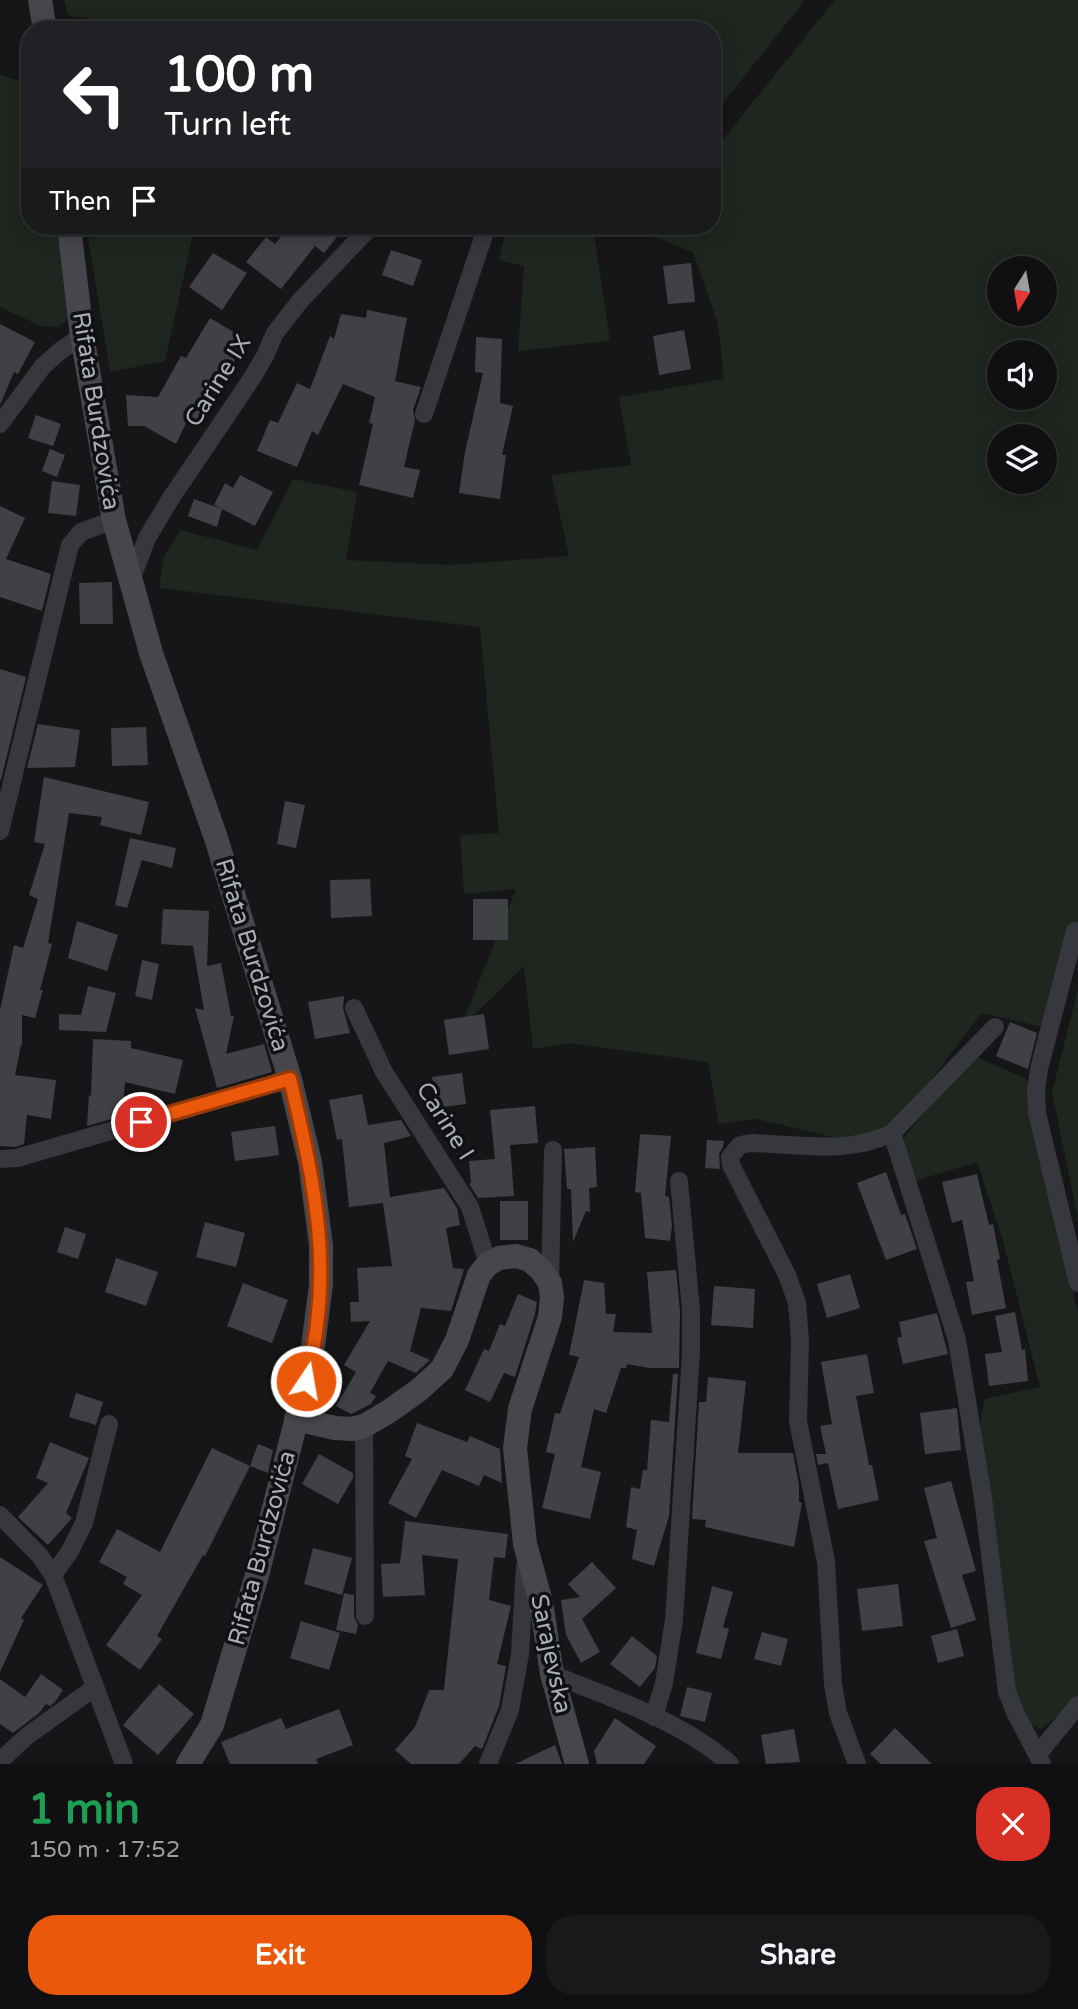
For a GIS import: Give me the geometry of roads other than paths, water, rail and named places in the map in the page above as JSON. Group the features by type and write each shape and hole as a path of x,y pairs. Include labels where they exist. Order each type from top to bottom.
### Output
{"street":[{"path":"40,0 44,21"},
{"name":"Rifata Burdzovića","path":"70,235 82,336 114,520 151,653 216,838 290,1079 310,1162 321,1245 321,1285 311,1362 257,1576 212,1725 188,1764"},
{"name":"Carine IX","path":"131,580 147,538 252,378 286,316 363,235"},
{"path":"424,414 484,235"},
{"path":"0,424 43,366 82,336"},
{"path":"0,831 70,545 81,532 114,520"},
{"path":"1075,931 1036,1090 1037,1113 1078,1283"},
{"name":"Carine I","path":"354,1008 384,1072 470,1207 488,1264"},
{"path":"857,1764 838,1713 833,1684 826,1562 798,1421 800,1341 797,1303 787,1275 731,1166 730,1157 740,1145 751,1143 849,1147 873,1142 892,1133 995,1027"},
{"path":"0,1159 17,1158 290,1079"},
{"path":"892,1133 957,1340 983,1498 1007,1692 1040,1759 1078,1705"},
{"path":"550,1283 553,1150"},
{"path":"654,1717 664,1682 674,1620 691,1353 691,1310 679,1181"},
{"path":"296,1419 335,1428 365,1426 419,1390 442,1369 457,1339 479,1275 488,1264 499,1258 516,1256 530,1260 550,1283"},
{"name":"Sarajevska","path":"550,1283 550,1317 520,1409 515,1448 525,1544 541,1602 552,1674 577,1764"},
{"path":"53,1575 70,1551 84,1523 109,1424"},
{"path":"365,1426 365,1616"},
{"path":"0,1515 40,1556 53,1575 124,1764"},
{"path":"488,1764 510,1710 520,1654 526,1586 525,1544"},
{"path":"552,1674 654,1717 708,1745 730,1764"},
{"path":"0,1761 27,1736 94,1688"}]}
